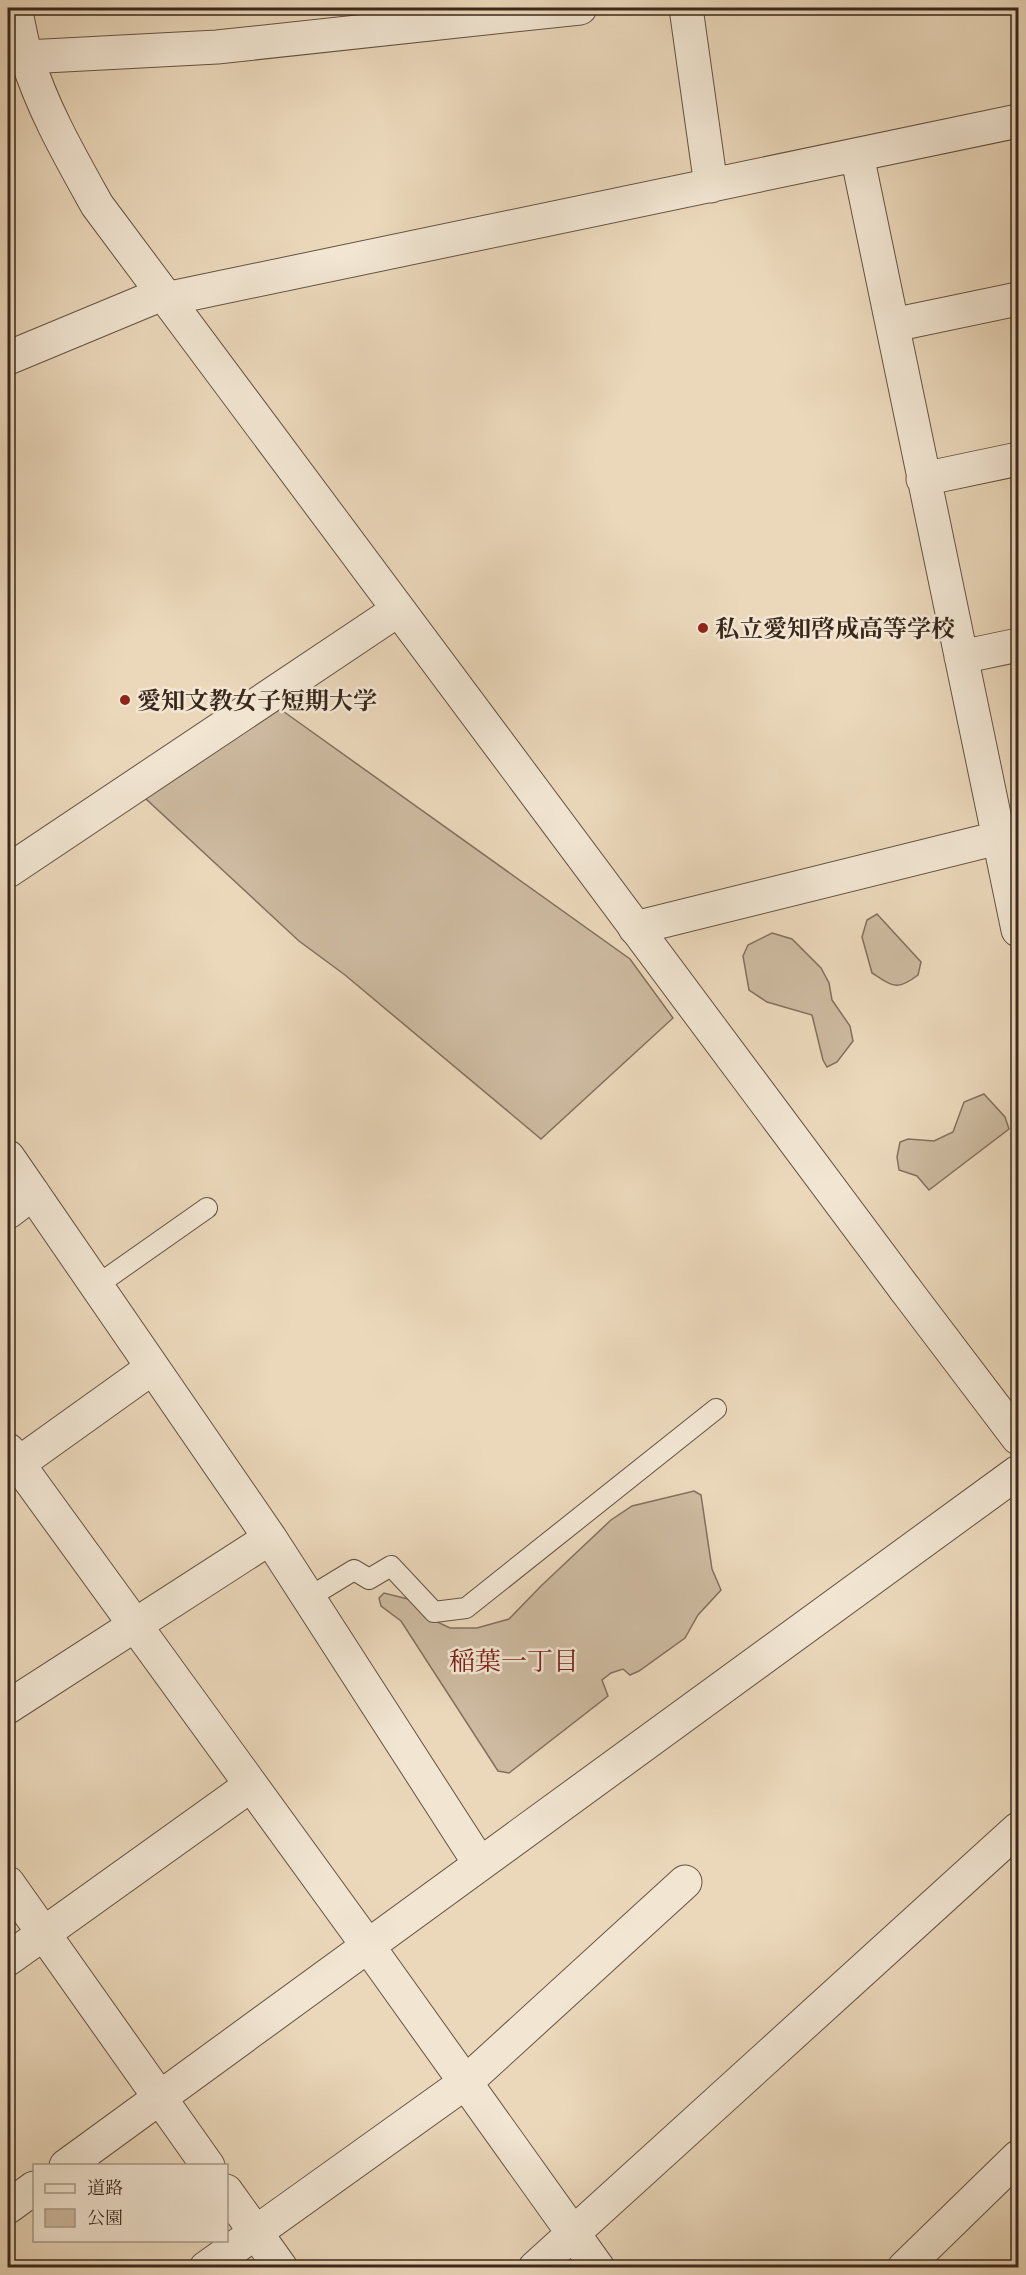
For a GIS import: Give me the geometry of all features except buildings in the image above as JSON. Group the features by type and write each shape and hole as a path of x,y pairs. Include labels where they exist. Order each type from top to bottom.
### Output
{"street":[{"path":"15,8 26,57 60,138 97,205 1018,1438"},
{"path":"26,57 217,47 580,8"},
{"path":"686,8 711,186"},
{"path":"8,358 164,297 1018,122"},
{"path":"857,155 962,657 1009,835 1018,930"},
{"path":"893,326 1018,299"},
{"path":"923,479 1018,459"},
{"path":"8,871 398,610"},
{"path":"962,657 1018,645"},
{"path":"635,927 1009,835"},
{"path":"8,1157 20,1202 96,1286 270,1538 480,1864"},
{"path":"152,1368 11,1461 135,1625 598,2268"},
{"path":"69,2164 1018,1472"},
{"path":"8,1707 270,1538"},
{"path":"8,1959 251,1785"},
{"path":"535,2268 1018,1829"},
{"path":"206,2268 466,2082 685,1882"},
{"path":"8,1883 207,2164"},
{"path":"904,2268 1018,2157"},
{"path":"8,2207 33,2189"},
{"path":"228,2194 281,2268"}],"lane":[{"path":"96,1286 207,1208"},
{"path":"308,1598 354,1570 369,1579 391,1566 434,1612 466,1608 716,1409"}],"green space":[{"path":"280,709 630,959 673,1018 541,1139 345,975 299,941 145,798"},
{"path":"877,914 921,962 918,975 900,985 891,984 872,973 862,937 867,920"},
{"path":"772,933 792,939 821,968 829,983 832,1000 850,1026 853,1041 837,1062 827,1067 823,1060 812,1015 767,1002 749,990 743,956 748,945"},
{"path":"984,1094 1005,1117 1009,1129 929,1190 917,1176 899,1170 897,1157 900,1142 908,1139 934,1141 953,1132 964,1102"},
{"path":"694,1491 701,1495 712,1569 721,1590 698,1615 685,1638 639,1671 630,1675 623,1669 611,1673 602,1680 608,1696 509,1773 498,1771 401,1621 381,1606 379,1598 384,1593 412,1600 431,1619 450,1628 477,1628 509,1619 611,1520 632,1506"}],"place":[{"name":"私立愛知啓成高等学校","path":"703,628"},
{"name":"愛知文教女子短期大学","path":"125,700"}],"district":[{"name":"稲葉一丁目","path":"514,1660"}]}
